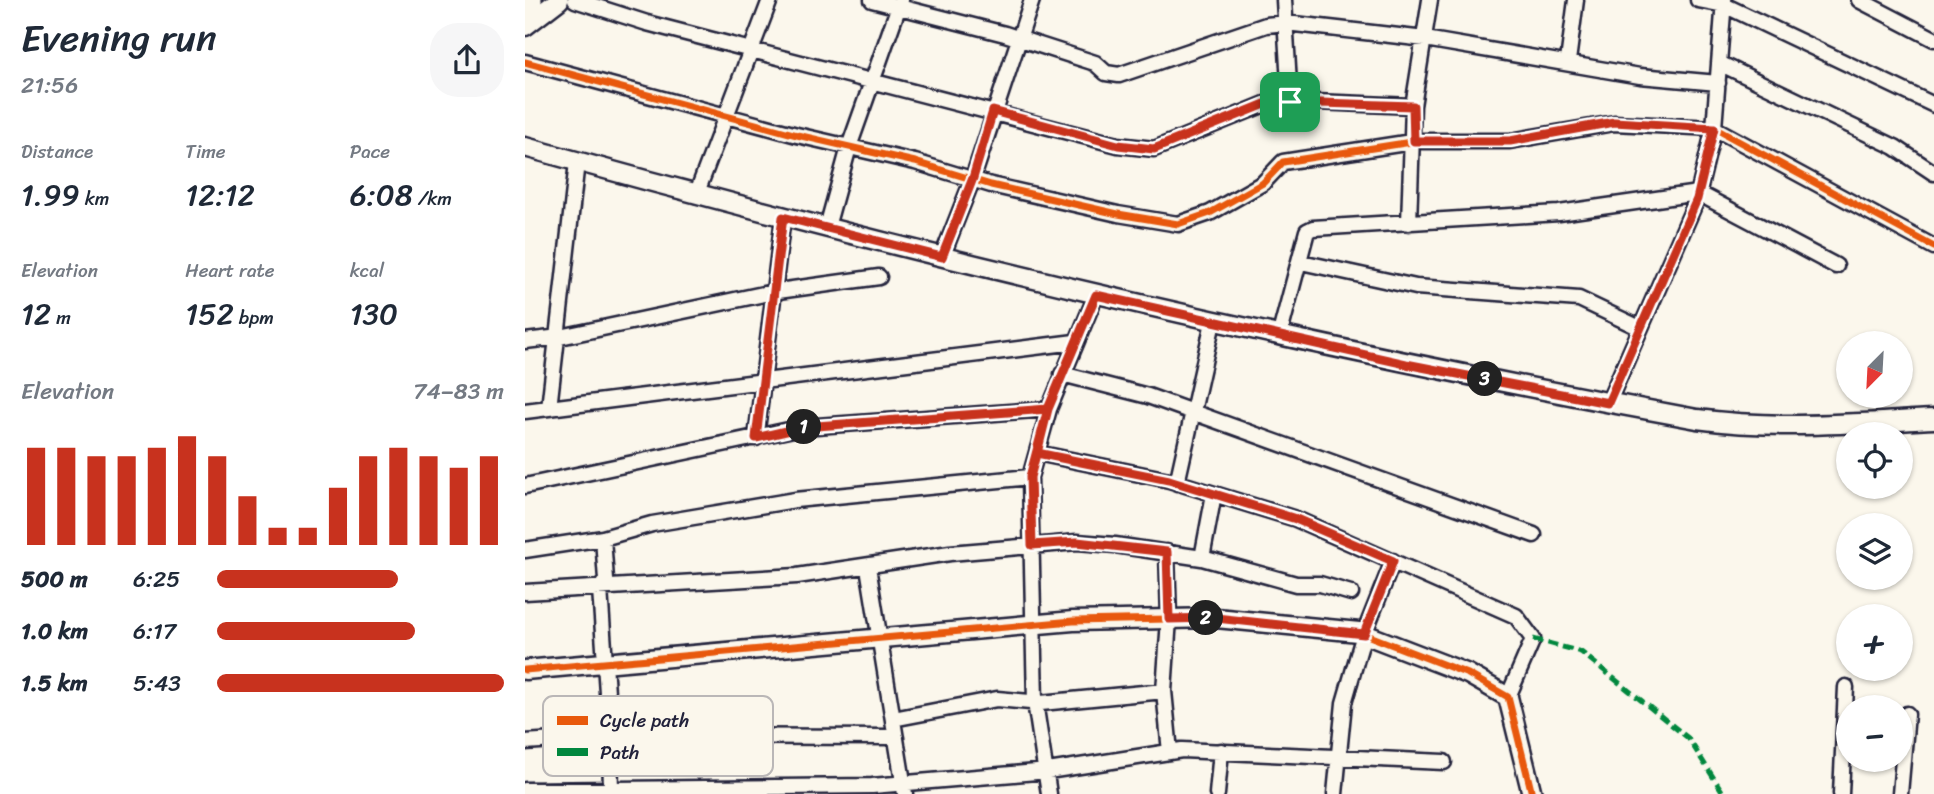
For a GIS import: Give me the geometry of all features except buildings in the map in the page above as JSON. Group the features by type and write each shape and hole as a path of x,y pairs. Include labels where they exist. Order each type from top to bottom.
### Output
{"highway":[{"path":"525,4 530,0"}],"street":[{"path":"525,26 559,0"},
{"path":"575,0 751,50 1118,145 1154,149 1265,104 1290,102 1413,106"},
{"path":"696,195 770,0"},
{"path":"872,0 900,3 1021,39 1095,63 1106,73 1119,75 1266,25 1286,23 1425,39 1568,61 1640,76 1718,83"},
{"path":"942,257 973,178 1032,0"},
{"path":"1284,0 1290,102"},
{"path":"1409,223 1414,141 1413,106 1430,0"},
{"path":"1568,61 1576,0"},
{"path":"1698,0 1724,2 1934,106"},
{"path":"1859,0 1934,40"},
{"path":"1608,403 1698,193 1714,128 1724,2"},
{"path":"827,227 849,147 900,3"},
{"path":"525,62 726,116 1118,214 1184,223 1263,183 1283,162 1414,141 1510,141 1614,122 1714,128 1934,247"},
{"path":"1719,63 1895,147 1934,173"},
{"path":"525,147 696,195 1096,295 1279,337 1608,403 1746,426 1788,427 1934,419"},
{"path":"549,408 577,162"},
{"path":"1279,337 1301,262 1307,231 1313,228 1559,213 1698,193 1836,266"},
{"path":"756,438 783,217"},
{"path":"1301,262 1416,288 1579,299 1640,328"},
{"path":"525,341 557,337 775,292 879,277"},
{"path":"1049,794 1048,771 1035,702 1030,477 1048,409 1096,295"},
{"path":"1177,483 1213,322"},
{"path":"525,411 1075,342"},
{"path":"1062,374 1148,396 1534,535"},
{"path":"525,486 803,427 1048,409"},
{"path":"1037,453 1177,483 1296,519 1516,616 1533,639 1508,698 1532,794"},
{"path":"525,550 603,538 652,524 795,500 1030,477"},
{"path":"1202,558 1214,494"},
{"path":"603,538 606,580 600,589 608,696"},
{"path":"525,592 797,576 950,553 1077,542 1202,558 1296,584 1321,584 1351,593"},
{"path":"1167,552 1169,619 1164,691 1170,752"},
{"path":"1335,794 1345,703 1364,634 1393,561"},
{"path":"868,567 904,788"},
{"path":"525,670 1033,625 1216,618 1364,634 1468,674 1508,698"},
{"path":"1841,794 1846,687"},
{"path":"894,719 997,699 1035,702 1164,691"},
{"path":"773,737 896,737"},
{"path":"525,742 543,741"},
{"path":"1217,794 1221,751"},
{"path":"525,790 904,788 1048,771 1170,752 1221,751 1444,762"},
{"path":"1899,794 1901,772"}],"marked path":[{"path":"1533,639 1581,652 1688,738 1724,794"}],"cycle path":[{"path":"525,62 797,135 915,162 991,185 1118,214 1178,224 1210,213 1263,183 1283,162 1418,141 1510,141 1614,123 1714,128 1934,247"},
{"path":"525,670 1073,621 1216,618 1359,632 1468,674 1508,697 1532,794"}],"route":[{"path":"1290,102 1265,104 1154,149 1118,145 993,111 973,178 942,257 783,217 756,438 803,427 1048,409 1037,453 1169,480 1296,519 1393,561 1364,634 1216,618 1169,619 1167,552 1077,542 1032,545 1030,477 1048,409 1096,295 1327,348 1608,403 1697,199 1714,128 1614,122 1510,141 1414,141 1413,106 1290,102"}]}
